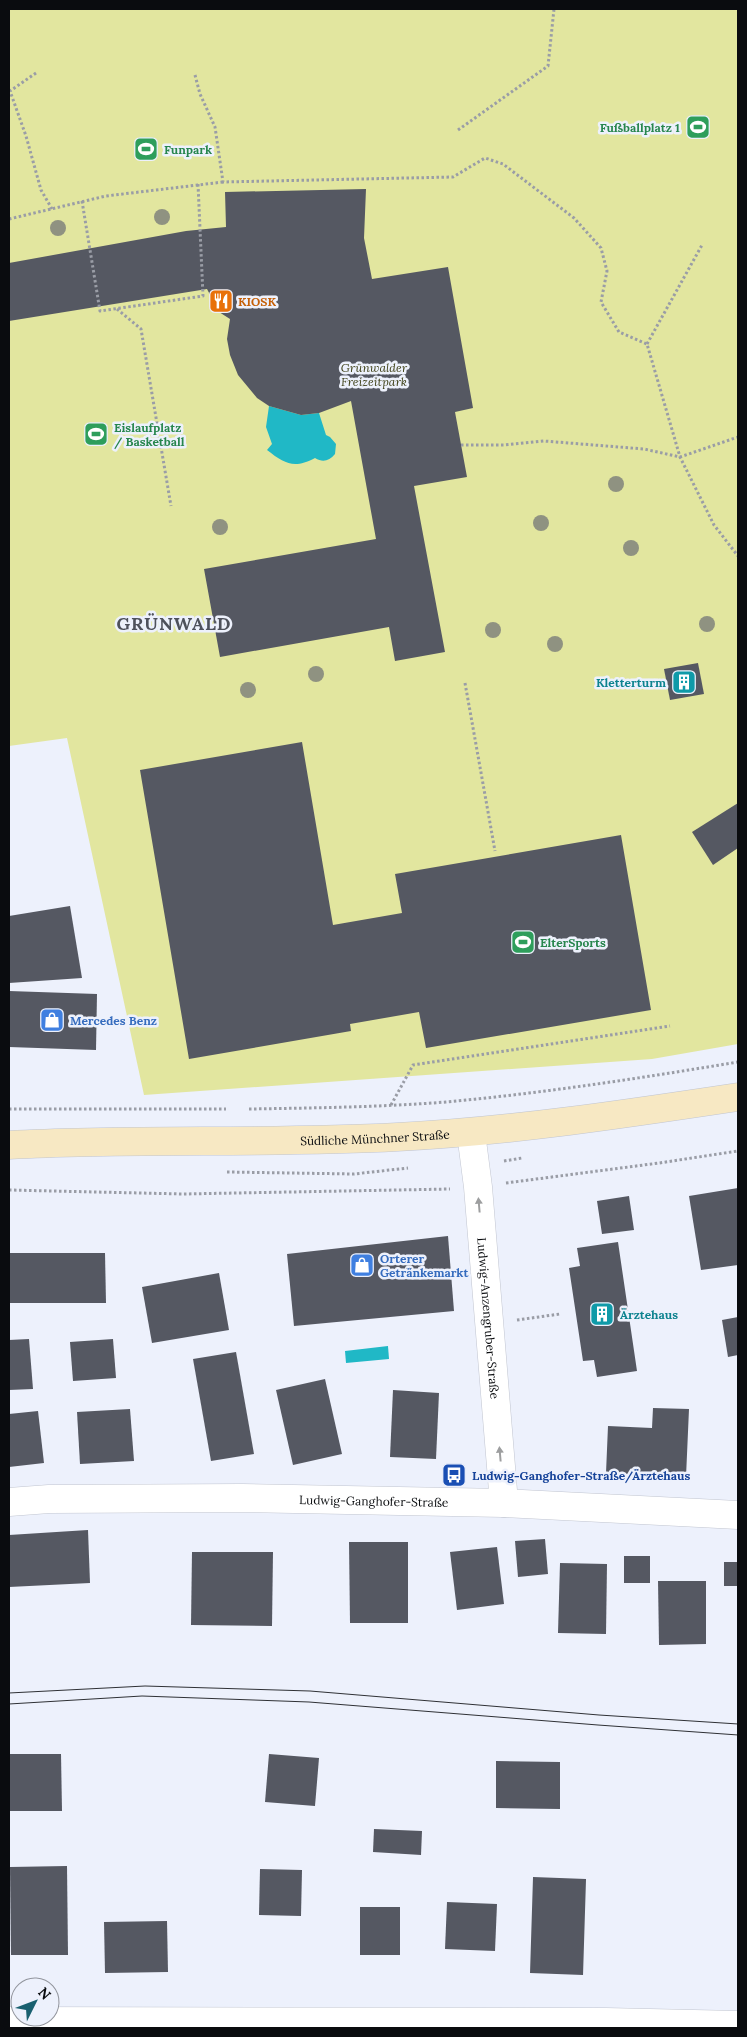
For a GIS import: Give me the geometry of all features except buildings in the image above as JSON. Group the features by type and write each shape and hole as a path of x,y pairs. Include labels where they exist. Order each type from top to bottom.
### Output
{"main road":[{"name":"Südliche Münchner Straße","path":"9,1146 395,1138 471,1133 738,1097"}],"street":[{"name":"Ludwig-Anzengruber-Straße","path":"471,1133 478,1187 504,1503"},
{"name":"Ludwig-Ganghofer-Straße","path":"9,1502 49,1499 174,1498 504,1503 738,1515"},
{"path":"9,2021 209,2025 606,2022 738,2025"}],"path":[{"path":"458,130 548,66 554,9"},
{"path":"36,73 10,91 26,136 41,190 52,209"},
{"path":"195,75 200,94 215,127 223,182"},
{"path":"9,218 106,196 198,184 453,177 485,158 503,164 574,218 601,248 607,271 601,302 619,332 647,344"},
{"path":"82,201 100,311 117,309 203,296 198,184"},
{"path":"702,245 647,344 680,457 714,525 738,556"},
{"path":"117,309 141,329 171,506"},
{"path":"461,444 504,445 544,441 564,442 644,449 680,457 738,437"},
{"path":"465,683 495,851"},
{"path":"395,1138 390,1105 413,1065 670,1026"},
{"path":"248,1109 390,1105 544,1092 738,1062"},
{"path":"9,1109 230,1110"},
{"path":"9,1190 183,1194 426,1190 478,1187 659,1164 738,1151"},
{"path":"489,1323 560,1314"}],"green space":[{"name":"Grünwalder Freizeitpark","path":"9,9 738,9 738,1044 652,1059 144,1095 67,738 9,746"}],"water":[{"path":"269,406 301,415 319,413 326,435 336,444 335,454 326,461 315,458 295,464 285,462 273,455 267,450 272,444 266,427"},
{"path":"388,1346 389,1359 346,1363 345,1351"}],"tram line":[{"path":"9,1693 145,1686 310,1691 599,1715 738,1724"},
{"path":"9,1704 142,1696 309,1702 738,1735"}],"place":[{"name":"Fußballplatz 1","path":"698,127"},
{"name":"Funpark","path":"146,149"},
{"name":"KIOSK","path":"221,301"},
{"name":"Eislaufplatz / Basketball","path":"96,434"},
{"name":"Kletterturm","path":"684,682"},
{"name":"ElterSports","path":"523,942"},
{"name":"Mercedes Benz","path":"52,1020"},
{"name":"Orterer Getränkemarkt","path":"362,1265"},
{"name":"Ärztehaus","path":"602,1314"},
{"name":"Ludwig-Ganghofer-Straße/Ärztehaus","path":"454,1475"}],"district":[{"name":"GRÜNWALD","path":"174,623"}]}
